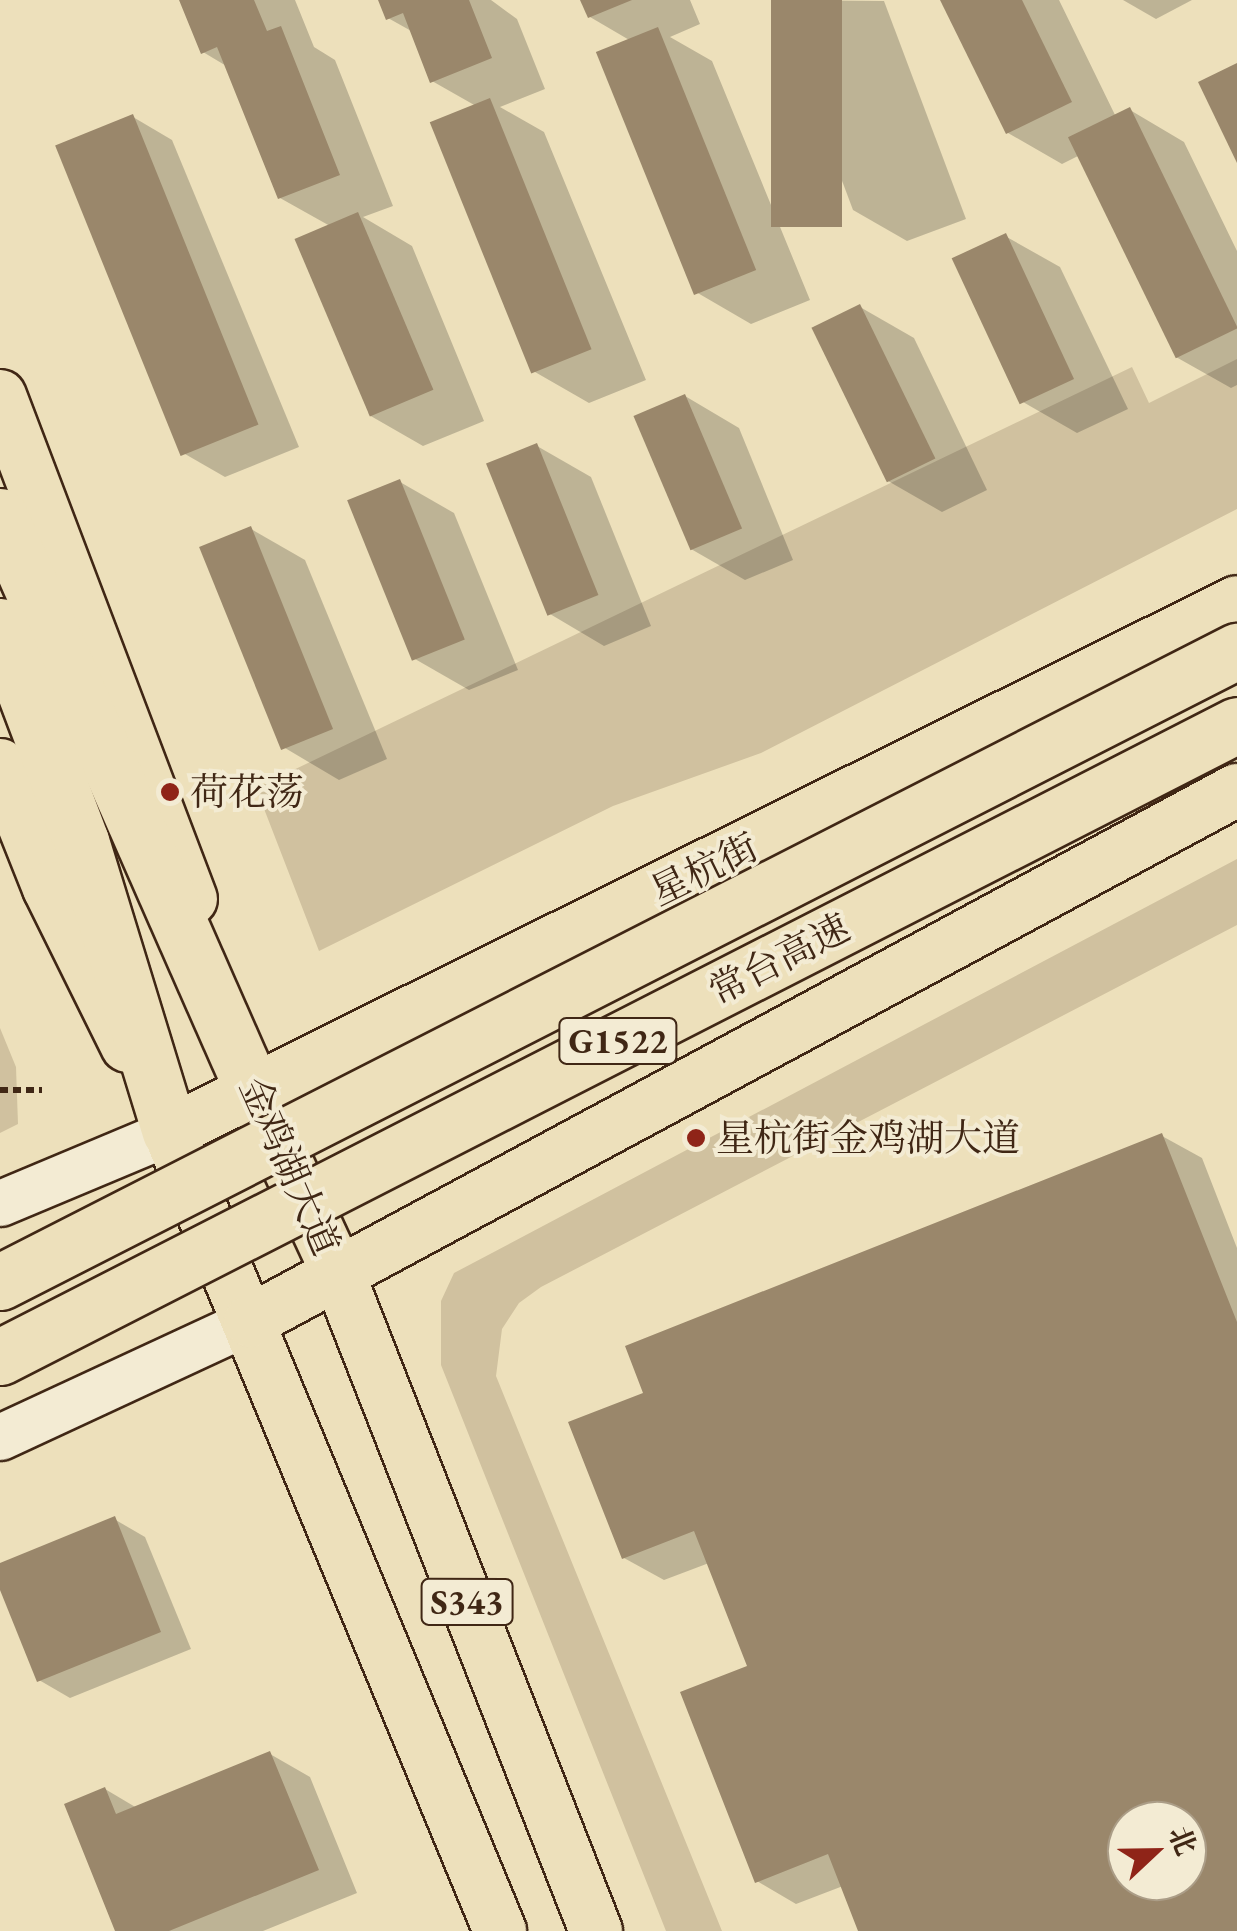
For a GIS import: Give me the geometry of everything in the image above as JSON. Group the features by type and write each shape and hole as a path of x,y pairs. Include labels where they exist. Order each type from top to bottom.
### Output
{"highway":[{"path":"1,518 254,1093"},
{"path":"0,626 81,841 170,1132"},
{"name":"常台高速","path":"0,1282 1237,651"},
{"name":"常台高速","path":"0,1358 1237,725"}],"main road":[{"name":"金鸡湖大道","path":"0,396 164,818 254,1093 338,1272 596,1931"},
{"name":"星杭街","path":"170,1132 1237,602"},
{"path":"0,764 49,888 170,1132 250,1321"},
{"path":"0,1437 250,1321 1237,790"},
{"path":"0,1202 170,1132"},
{"name":"S343","path":"250,1321 500,1931"}],"path":[{"path":"0,1090 42,1090"}],"shaded area":[{"path":"1237,359 1237,509 761,753 613,806 319,951 256,788 1132,367 1149,403"},
{"path":"1237,859 1237,925 541,1287 519,1303 502,1329 496,1376 722,1931 666,1931 441,1365 441,1301 454,1273"},
{"path":"0,1028 16,1067 18,1124 0,1133"}],"building":[{"path":"179,0 254,0 267,31 281,26 340,175 278,199 217,47 201,54"},
{"path":"378,0 469,0 492,58 430,83 403,13 386,20"},
{"path":"580,0 632,0 588,18"},
{"path":"771,0 842,0 842,227 771,227"},
{"path":"940,0 1022,0 1072,102 1006,134"},
{"path":"658,27 756,270 694,295 596,52"},
{"path":"1237,63 1237,163 1198,82"},
{"path":"490,98 592,349 531,374 430,122"},
{"path":"1130,107 1237,326 1176,358 1068,137"},
{"path":"133,114 258,425 181,456 55,145"},
{"path":"358,212 433,390 370,417 294,239"},
{"path":"1006,233 1074,379 1020,404 952,258"},
{"path":"860,304 935,459 887,482 811,328"},
{"path":"685,394 742,528 690,550 633,416"},
{"path":"537,443 598,595 547,616 486,464"},
{"path":"400,479 465,639 412,661 347,500"},
{"path":"251,526 333,729 281,750 199,547"},
{"path":"1162,1133 1237,1322 1237,1931 858,1931 828,1854 755,1883 680,1692 747,1666 694,1531 622,1559 568,1422 643,1393 625,1346"},
{"path":"115,1516 161,1632 37,1682 0,1590 0,1563"},
{"path":"270,1751 319,1870 169,1931 115,1931 64,1804 105,1787 116,1814"}],"place":[{"name":"荷花荡","path":"170,792"},
{"name":"星杭街金鸡湖大道","path":"696,1138"}]}
